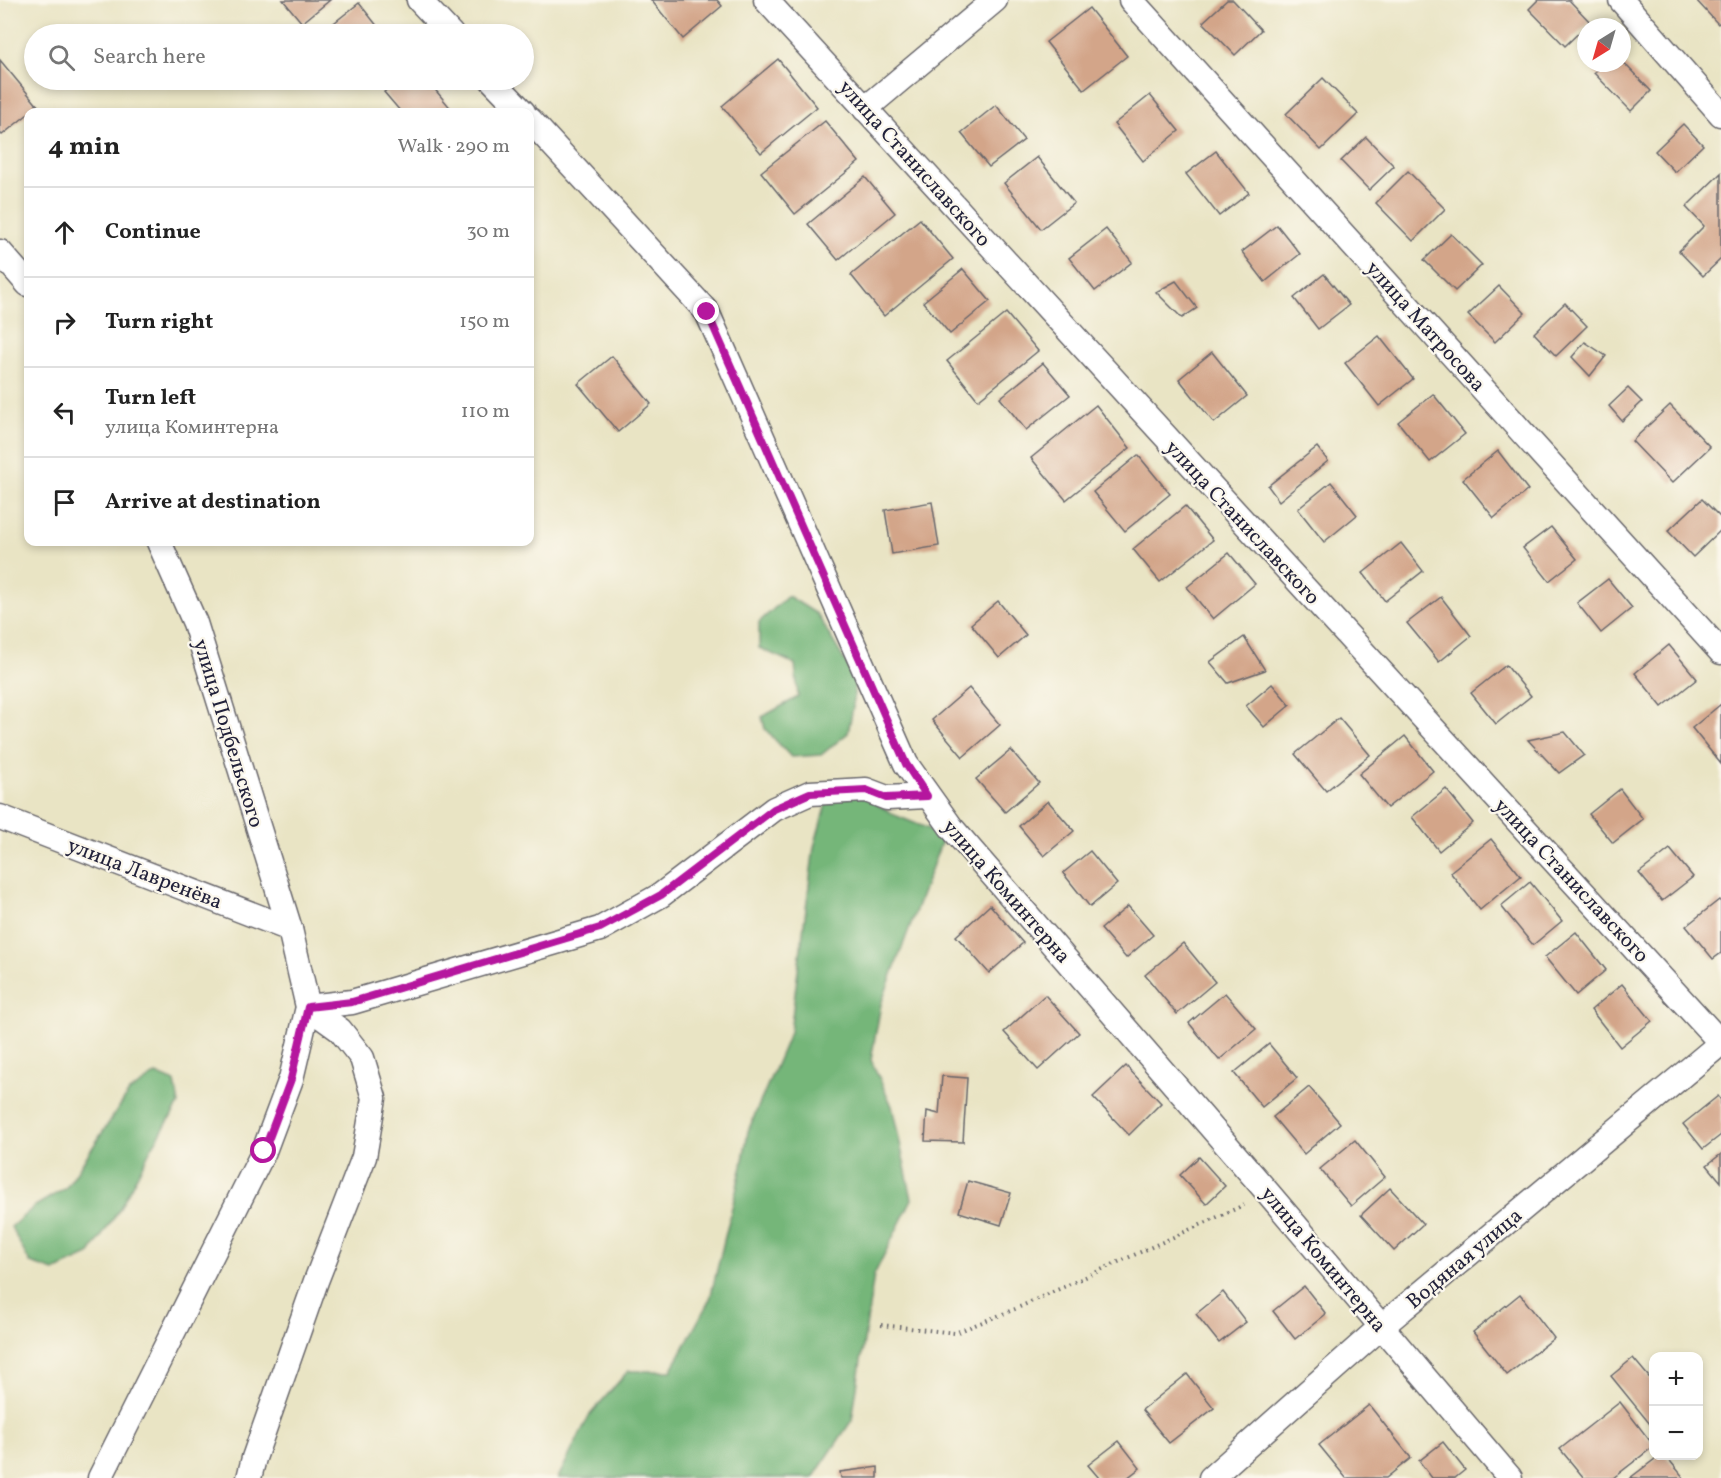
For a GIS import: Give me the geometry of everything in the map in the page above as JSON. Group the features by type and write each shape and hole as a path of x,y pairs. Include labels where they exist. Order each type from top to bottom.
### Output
{"street":[{"path":"419,0 441,24"},
{"name":"улица Станиславского","path":"766,0 1721,1043"},
{"path":"865,109 995,0"},
{"name":"улица Матросова","path":"1131,0 1721,652"},
{"path":"1622,0 1721,114"},
{"path":"502,90 519,108"},
{"name":"улица Коминтерна","path":"534,124 707,312 906,764 927,796 951,827 1269,1194 1510,1478"},
{"path":"0,252 24,279"},
{"name":"улица Подбельского","path":"161,546 195,623 290,929 308,1007"},
{"path":"308,1007 352,1002 600,928 661,895 774,809 810,793 866,790 886,798 927,796"},
{"name":"улица Лавренёва","path":"0,817 290,929"},
{"path":"100,1478 264,1151 291,1079 308,1007"},
{"path":"249,1478 257,1446 316,1281 364,1157 374,1098 362,1058 339,1030 308,1007"},
{"name":"Водяная улица","path":"1211,1478 1381,1327 1721,1043"}],"path":[{"path":"881,1325 955,1333 1015,1309 1269,1194"}],"green space":[{"path":"788,596 817,614 855,678 848,733 821,755 791,757 765,729 762,717 798,697 795,664 759,648 759,622"},
{"path":"833,779 897,816 944,835 881,1004 871,1060 892,1106 912,1199 874,1275 852,1420 813,1478 558,1478 589,1416 628,1371 671,1371 710,1299 742,1166 748,1131 790,1032 814,847"},
{"path":"156,1074 175,1082 179,1104 152,1147 119,1210 89,1255 54,1271 30,1263 11,1227 35,1206 66,1188 129,1092"}],"building":[{"path":"283,0 330,0 302,23"},
{"path":"651,0 717,0 722,6 683,39"},
{"path":"1227,0 1233,0 1261,30 1235,55 1203,22"},
{"path":"1538,0 1569,0 1586,18 1577,18 1577,34 1565,46 1529,9"},
{"path":"1696,0 1721,0 1721,21 1718,24"},
{"path":"359,3 376,24 333,24"},
{"path":"1089,8 1127,56 1084,90 1046,42"},
{"path":"778,59 817,107 761,153 722,106"},
{"path":"0,60 38,106 24,108 24,117 2,135 0,133"},
{"path":"1631,70 1651,91 1631,111 1594,73"},
{"path":"1323,78 1358,114 1321,150 1286,114"},
{"path":"386,90 435,90 450,108 398,108 384,92"},
{"path":"1150,95 1179,131 1143,161 1114,124"},
{"path":"996,105 1024,140 989,167 961,133"},
{"path":"825,121 859,162 795,214 761,172"},
{"path":"1683,124 1703,145 1675,172 1655,151"},
{"path":"1366,137 1394,166 1369,190 1341,161"},
{"path":"1216,151 1249,193 1219,216 1186,174"},
{"path":"1037,157 1074,203 1041,229 1004,183"},
{"path":"1408,171 1445,209 1413,241 1376,203"},
{"path":"1721,173 1721,259 1703,276 1679,251 1704,226 1686,207"},
{"path":"865,177 895,213 838,260 808,224"},
{"path":"920,219 953,259 884,316 851,275"},
{"path":"1277,225 1300,254 1265,282 1242,252"},
{"path":"1106,229 1132,262 1095,291 1069,258"},
{"path":"1451,234 1482,265 1455,291 1424,260"},
{"path":"963,269 990,301 950,334 923,302"},
{"path":"1324,274 1349,305 1318,329 1294,298"},
{"path":"1176,281 1197,308 1182,318 1156,292"},
{"path":"1499,286 1525,313 1495,342 1468,315"},
{"path":"1565,303 1587,326 1556,356 1534,333"},
{"path":"1006,313 1038,351 978,400 947,361"},
{"path":"1379,336 1413,379 1379,406 1345,363"},
{"path":"1585,342 1606,356 1590,376 1572,357"},
{"path":"1212,352 1247,396 1214,423 1179,379"},
{"path":"612,356 651,404 618,432 578,384"},
{"path":"1043,363 1070,395 1026,430 1000,398"},
{"path":"1628,388 1642,402 1622,421 1609,406"},
{"path":"1433,394 1465,434 1430,462 1398,422"},
{"path":"1096,405 1130,448 1066,500 1031,458"},
{"path":"1670,405 1710,447 1672,483 1632,441"},
{"path":"1317,447 1328,461 1279,501 1268,486"},
{"path":"1498,451 1528,490 1494,518 1463,479"},
{"path":"1138,455 1170,494 1125,531 1093,492"},
{"path":"1331,482 1357,515 1324,542 1298,509"},
{"path":"1702,499 1721,518 1721,530 1693,557 1668,531"},
{"path":"932,502 939,546 892,554 885,510"},
{"path":"1185,506 1213,540 1160,582 1133,549"},
{"path":"1551,527 1577,559 1549,581 1523,548"},
{"path":"1401,543 1423,571 1385,601 1363,573"},
{"path":"1229,553 1255,584 1213,619 1187,587"},
{"path":"1608,579 1632,608 1601,633 1577,603"},
{"path":"1441,597 1471,636 1439,662 1407,623"},
{"path":"998,601 1026,635 999,658 971,624"},
{"path":"1244,637 1265,670 1228,683 1210,662"},
{"path":"1669,645 1697,679 1662,707 1635,673"},
{"path":"1506,665 1531,696 1496,724 1471,693"},
{"path":"1272,684 1290,705 1264,727 1246,706"},
{"path":"969,688 1000,725 963,757 932,720"},
{"path":"1721,704 1721,764 1692,728"},
{"path":"1339,718 1370,755 1326,791 1295,754"},
{"path":"1565,732 1584,755 1559,773 1528,740"},
{"path":"1405,736 1433,771 1387,808 1359,774"},
{"path":"1011,750 1039,783 1005,812 976,779"},
{"path":"1446,789 1473,823 1439,851 1412,817"},
{"path":"1620,789 1643,819 1613,843 1589,814"},
{"path":"1048,801 1074,831 1044,856 1019,826"},
{"path":"1491,839 1521,876 1480,910 1450,872"},
{"path":"1670,849 1693,877 1662,901 1639,873"},
{"path":"1090,851 1117,884 1090,907 1063,873"},
{"path":"1530,882 1562,921 1533,945 1501,906"},
{"path":"1719,900 1721,902 1721,953 1713,959 1686,926"},
{"path":"990,905 1023,943 989,973 956,936"},
{"path":"1128,906 1153,935 1126,958 1101,929"},
{"path":"1576,932 1606,970 1576,995 1545,957"},
{"path":"1183,943 1215,982 1177,1014 1145,975"},
{"path":"1622,984 1652,1021 1620,1047 1591,1010"},
{"path":"1225,993 1256,1029 1219,1060 1189,1023"},
{"path":"1045,995 1079,1033 1038,1070 1004,1032"},
{"path":"1269,1044 1297,1078 1262,1107 1234,1073"},
{"path":"1126,1066 1161,1103 1129,1135 1093,1097"},
{"path":"942,1076 967,1078 963,1142 925,1141 927,1111 939,1114"},
{"path":"1309,1087 1340,1123 1304,1154 1273,1117"},
{"path":"1718,1096 1721,1100 1721,1135 1703,1149 1683,1124"},
{"path":"1355,1140 1385,1177 1351,1206 1320,1169"},
{"path":"1721,1154 1721,1182 1707,1165"},
{"path":"1199,1157 1225,1186 1206,1204 1180,1175"},
{"path":"968,1181 1011,1193 1001,1225 959,1212"},
{"path":"1390,1188 1423,1224 1394,1251 1361,1215"},
{"path":"1304,1286 1326,1314 1295,1339 1273,1311"},
{"path":"1223,1292 1246,1322 1219,1343 1196,1314"},
{"path":"1520,1294 1554,1338 1507,1375 1473,1332"},
{"path":"1633,1358 1649,1377 1649,1423 1611,1376"},
{"path":"1187,1374 1214,1408 1169,1443 1142,1410"},
{"path":"1620,1402 1649,1440 1649,1450 1613,1478 1584,1478 1560,1449"},
{"path":"1369,1405 1411,1458 1386,1478 1346,1478 1319,1445"},
{"path":"1119,1441 1140,1468 1127,1478 1099,1478 1088,1465"},
{"path":"1443,1442 1465,1470 1455,1478 1432,1478 1419,1461"},
{"path":"1654,1460 1669,1460 1684,1478 1630,1478"},
{"path":"878,1467 878,1478 841,1478 840,1472"}],"route":[{"path":"264,1151 291,1079 308,1007 352,1002 600,928 661,895 774,809 810,793 866,790 886,798 927,796 906,764 707,312"}]}
